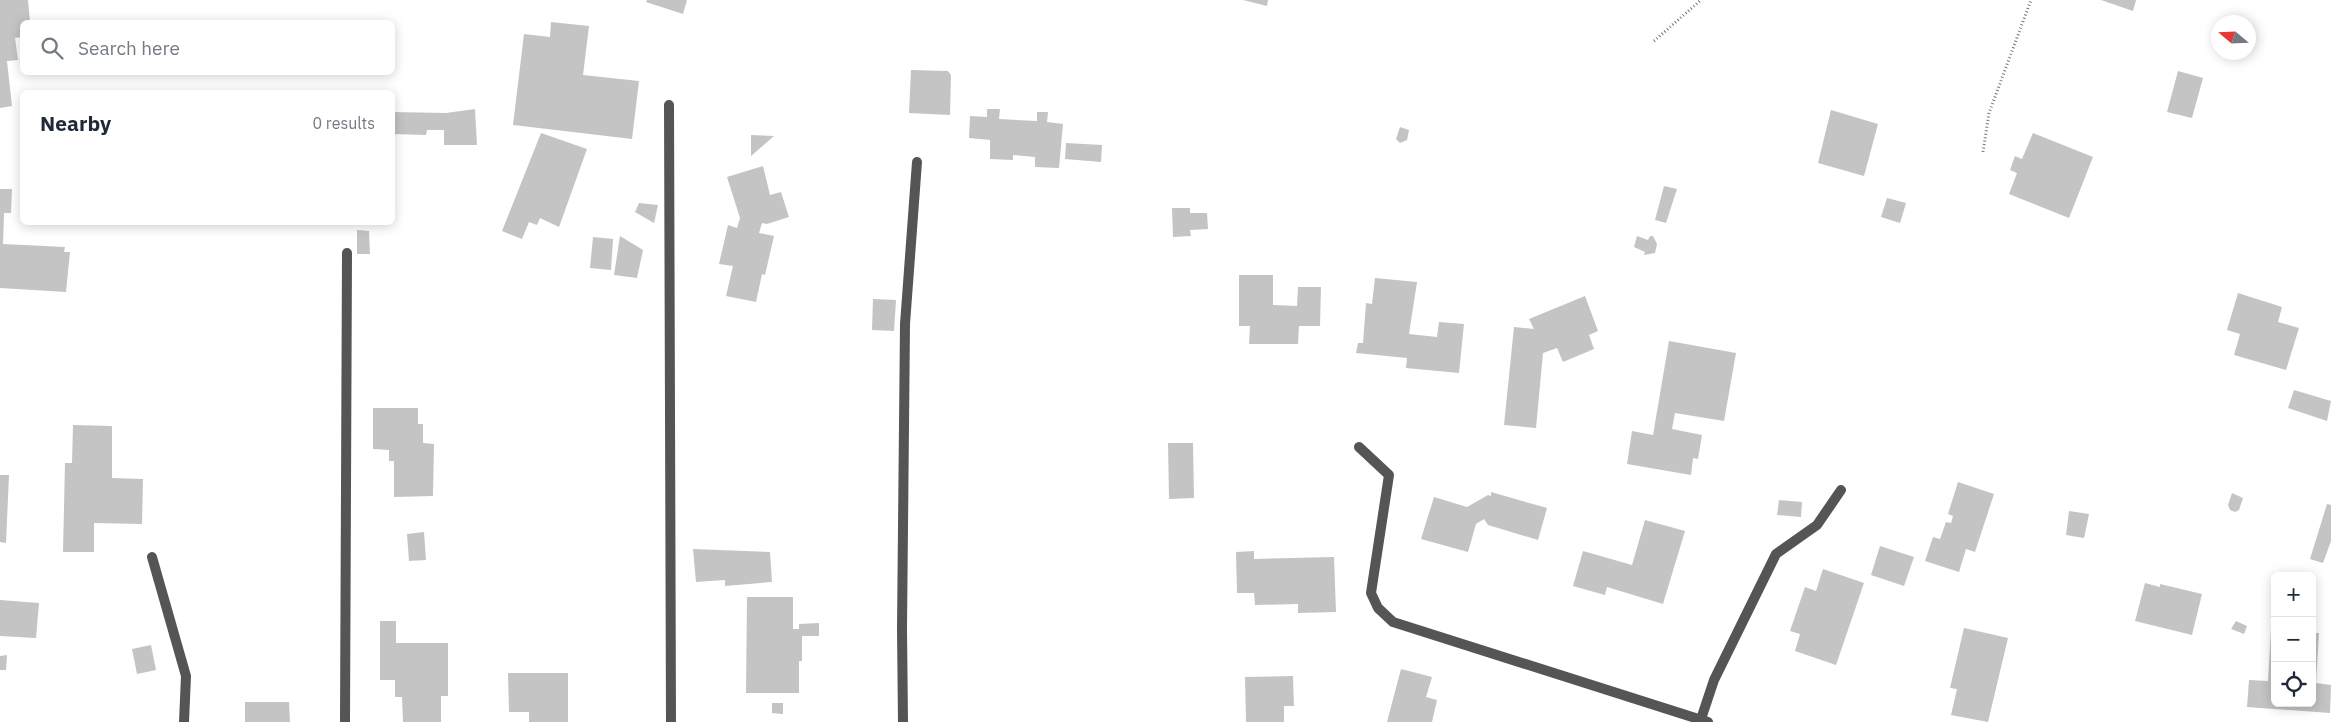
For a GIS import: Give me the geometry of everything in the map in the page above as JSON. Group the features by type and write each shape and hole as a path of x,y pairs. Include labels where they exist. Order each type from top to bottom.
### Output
{"street":[{"path":"670,105 671,722"},
{"path":"903,722 905,324 917,162"},
{"path":"346,722 347,253"},
{"path":"1359,447 1389,475 1371,594 1378,608 1393,622 1702,721 1714,680 1776,554 1817,525 1841,490"},
{"path":"152,556 186,676 184,722"}],"path":[{"path":"1654,41 1701,0"},
{"path":"1983,152 1990,113 2031,0"}],"building":[{"path":"0,0 28,0 30,20 20,20 20,37 15,38 18,60 7,61 12,106 0,108"},
{"path":"647,0 687,0 683,14 646,2"},
{"path":"1243,0 1268,0 1267,6"},
{"path":"2101,0 2136,0 2133,11"},
{"path":"551,22 589,26 583,75 639,81 632,139 513,125 524,34 550,37"},
{"path":"911,70 948,71 951,75 950,115 909,113"},
{"path":"2178,71 2203,78 2192,118 2167,112"},
{"path":"475,109 477,145 444,145 444,130 427,130 426,135 395,134 395,112 446,113"},
{"path":"987,109 1000,109 999,119 1037,121 1037,112 1048,112 1047,122 1063,124 1059,168 1035,167 1035,157 1013,155 1013,160 990,159 990,140 969,138 970,116 987,117"},
{"path":"1831,110 1878,124 1864,176 1818,163"},
{"path":"1400,127 1409,130 1407,140 1400,143 1396,139"},
{"path":"541,133 587,149 559,227 540,218 537,225 529,222 522,239 502,231"},
{"path":"2033,133 2093,157 2069,218 2009,194 2017,173 2010,170 2015,156 2022,159"},
{"path":"751,135 774,136 751,156"},
{"path":"1066,143 1102,145 1101,162 1065,159"},
{"path":"763,166 770,195 781,192 789,217 767,224 762,223 759,233 774,236 765,275 762,274 756,302 726,296 733,266 719,264 728,225 737,228 740,218 727,177"},
{"path":"1664,186 1677,189 1666,223 1655,220"},
{"path":"0,189 12,189 11,213 4,213 3,244 65,247 64,252 70,252 66,292 0,288"},
{"path":"1887,198 1906,203 1900,223 1881,217"},
{"path":"639,203 658,205 654,223 635,212"},
{"path":"1172,208 1190,208 1190,213 1207,213 1208,229 1190,230 1191,236 1173,237"},
{"path":"357,230 369,231 370,254 357,254"},
{"path":"620,236 643,250 637,278 614,275"},
{"path":"1637,236 1648,240 1650,236 1653,236 1657,244 1655,253 1644,255 1645,252 1634,247"},
{"path":"593,237 613,239 611,270 590,268"},
{"path":"1239,275 1273,275 1273,305 1297,306 1298,287 1321,287 1320,326 1299,326 1298,344 1249,344 1250,326 1239,326"},
{"path":"1375,278 1417,282 1409,334 1437,337 1439,322 1464,324 1459,373 1406,368 1407,358 1356,353 1358,343 1363,343 1366,303 1372,304"},
{"path":"2238,293 2282,307 2278,322 2299,328 2286,370 2234,355 2240,334 2227,330"},
{"path":"1585,296 1598,331 1589,335 1594,349 1563,362 1557,348 1543,353 1536,428 1504,425 1514,327 1534,329 1529,319"},
{"path":"873,299 896,300 894,331 872,330"},
{"path":"1669,341 1736,353 1724,421 1675,413 1672,429 1702,435 1698,459 1693,458 1691,475 1627,464 1632,431 1653,435"},
{"path":"2294,390 2331,401 2327,421 2288,408"},
{"path":"373,408 418,408 418,424 423,424 423,443 434,444 433,496 394,497 394,461 389,461 389,450 373,449"},
{"path":"73,425 112,426 112,478 143,479 142,524 94,523 94,552 63,552 65,463 72,463"},
{"path":"1168,443 1193,443 1194,498 1169,499"},
{"path":"0,475 9,475 6,543 0,542"},
{"path":"1958,482 1994,494 1975,552 1966,549 1959,572 1925,561 1933,537 1940,539 1946,522 1951,523 1953,516 1948,514"},
{"path":"1491,492 1547,508 1538,540 1488,525 1484,519 1476,524 1468,552 1421,539 1434,497 1467,507 1488,495 1491,496"},
{"path":"2232,493 2243,498 2239,510 2235,512 2230,510 2228,505"},
{"path":"1779,500 1802,502 1801,517 1777,515"},
{"path":"2327,504 2331,505 2331,541 2323,563 2310,559"},
{"path":"2069,511 2089,514 2084,538 2066,535"},
{"path":"1645,520 1685,531 1663,604 1607,587 1605,595 1573,586 1583,551 1632,565"},
{"path":"424,532 426,560 409,561 407,534"},
{"path":"1880,546 1914,557 1904,586 1871,575"},
{"path":"693,549 770,552 772,582 725,586 725,580 696,582"},
{"path":"1254,551 1254,559 1334,557 1336,612 1298,613 1298,604 1255,605 1254,593 1237,593 1236,552"},
{"path":"1823,569 1864,583 1836,665 1795,651 1800,634 1790,631 1805,587 1816,591"},
{"path":"2145,583 2160,587 2160,584 2202,594 2192,635 2135,621"},
{"path":"747,597 793,597 793,629 799,629 799,624 819,623 819,636 802,636 802,661 799,661 799,693 746,693"},
{"path":"0,600 39,603 36,638 0,636"},
{"path":"380,621 396,621 396,643 448,643 448,696 441,696 441,722 403,722 402,697 395,697 395,680 380,680"},
{"path":"2236,621 2247,626 2244,634 2231,629"},
{"path":"1964,628 2008,638 1988,722 1951,715 1957,689 1950,688"},
{"path":"2271,630 2271,707 2316,707 2316,683 2331,685 2330,713 2247,707 2249,680 2268,681"},
{"path":"2316,633 2319,633 2316,683"},
{"path":"151,645 156,670 137,674 132,649"},
{"path":"7,655 6,670 0,670 0,656"},
{"path":"1401,669 1432,677 1426,697 1437,700 1432,722 1387,722"},
{"path":"508,673 568,673 568,722 529,722 529,712 509,712"},
{"path":"1293,676 1294,706 1284,706 1284,722 1246,722 1245,677"},
{"path":"245,702 289,702 290,722 245,722"},
{"path":"772,703 783,703 783,714 772,713"}]}
